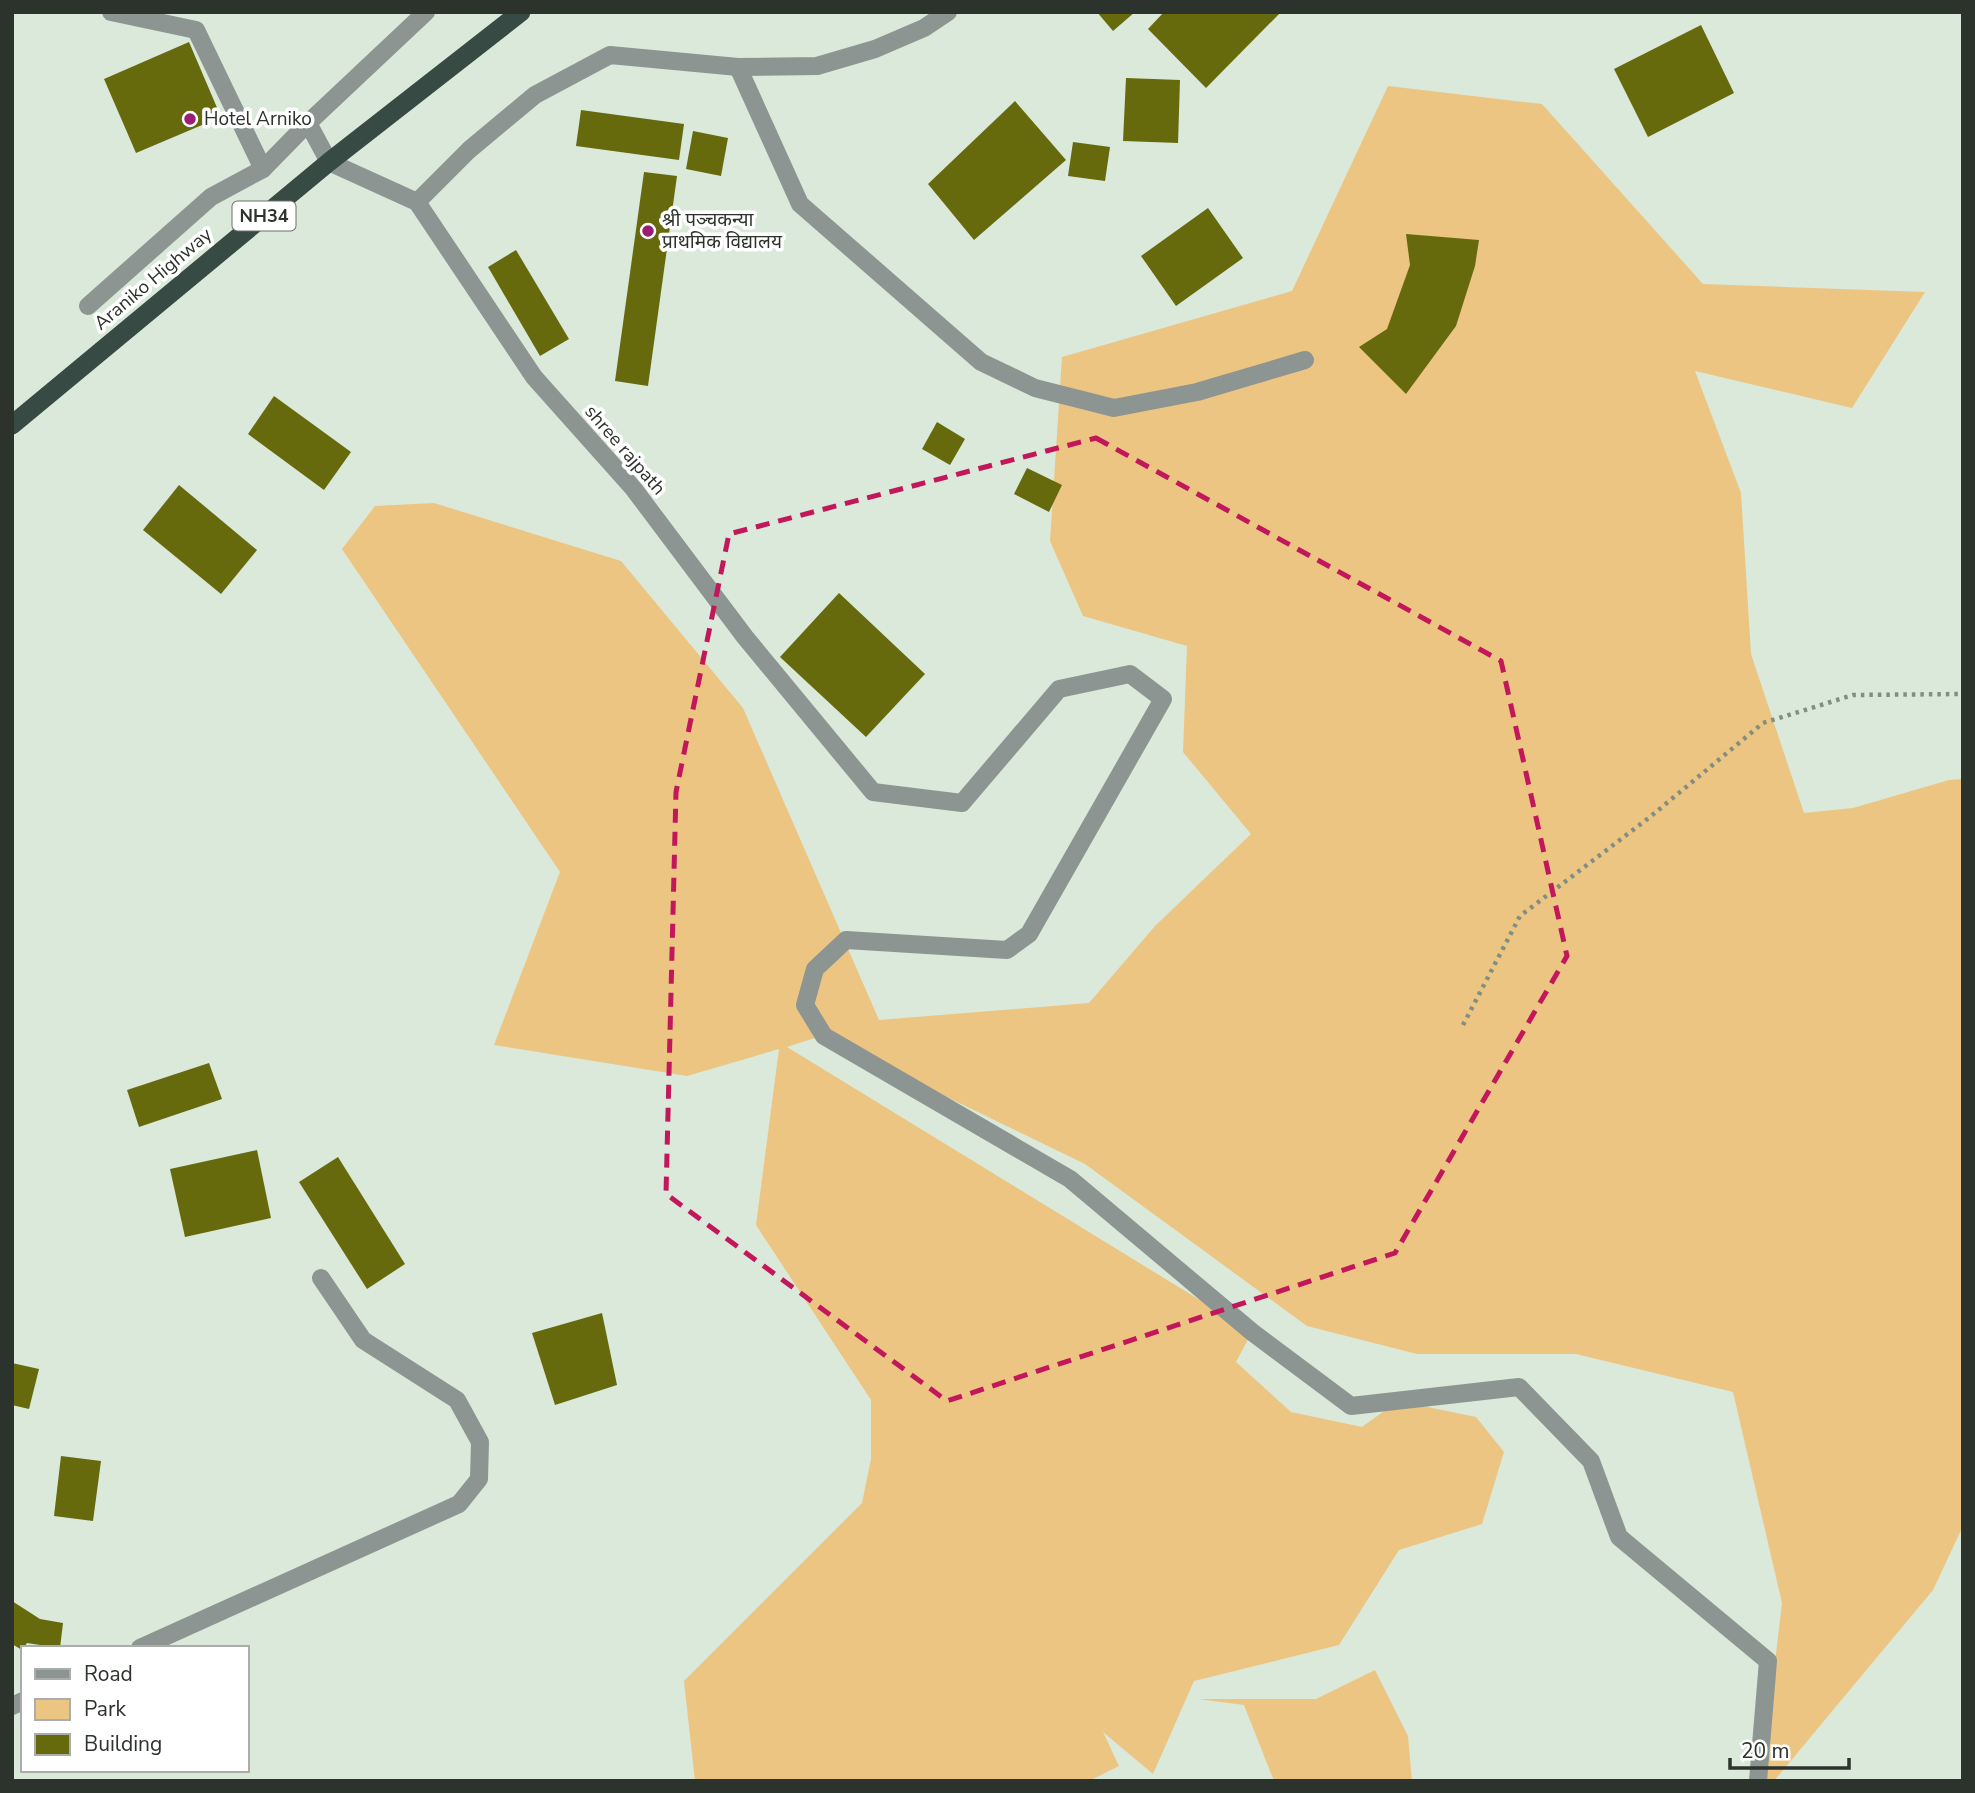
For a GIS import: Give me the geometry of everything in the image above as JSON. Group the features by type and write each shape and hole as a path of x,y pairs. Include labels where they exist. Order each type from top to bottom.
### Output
{"highway":[{"name":"Araniko Highway","path":"12,425 329,162 521,12"}],"street":[{"path":"111,12 196,30 263,169"},
{"path":"88,306 211,197 263,169 426,12"},
{"path":"308,123 329,162 416,202 469,150 535,95 610,55 738,67 817,66 875,49 924,28 947,12"},
{"path":"738,67 800,204 981,362 1035,388 1114,408 1197,393 1305,360"},
{"name":"shree rajpath","path":"416,202 534,377 633,488 745,637 873,792 962,803 1059,689 1130,674 1163,699 1029,934 1007,950 846,940 815,969 805,1004 824,1036 1070,1180 1252,1332 1351,1406 1519,1387 1591,1461 1619,1537 1769,1661 1758,1781"},
{"path":"144,1646 459,1504 479,1479 480,1442 457,1400 363,1340 321,1278"}],"path":[{"path":"1463,1025 1520,916 1650,817 1763,723 1853,695 1963,694"}],"highlighted area":[{"path":"1096,438 1501,661 1567,956 1395,1253 947,1401 666,1194 676,792 729,534"}],"green space":[{"path":"1388,86 1542,104 1703,284 1925,292 1852,408 1695,371 1741,493 1751,654 1804,813 1853,808 1949,780 1963,779 1963,1526 1933,1590 1774,1781 1761,1781 1782,1603 1733,1392 1576,1354 1417,1354 1307,1326 1085,1164 821,1036 787,1047 1252,1332 1236,1362 1291,1412 1362,1427 1398,1401 1476,1417 1504,1452 1482,1524 1399,1550 1339,1645 1194,1681 1153,1774 1103,1732 1119,1766 1089,1781 695,1781 684,1681 862,1503 871,1459 871,1400 756,1225 779,1049 687,1076 494,1045 560,872 342,549 375,506 434,503 621,561 743,708 879,1020 1089,1003 1155,926 1251,834 1183,752 1187,646 1083,616 1050,541 1062,357 1292,291"},
{"path":"1375,1670 1408,1736 1412,1781 1274,1781 1244,1705 1198,1699 1316,1699"}],"building":[{"path":"1097,12 1135,12 1113,31"},
{"path":"1164,12 1281,12 1206,88 1148,29"},
{"path":"1701,25 1734,93 1648,137 1614,69"},
{"path":"189,42 221,117 136,153 104,79"},
{"path":"1126,78 1180,80 1178,143 1123,141"},
{"path":"1015,101 1066,160 974,240 928,184"},
{"path":"581,110 684,124 679,160 576,146"},
{"path":"693,131 728,138 721,176 686,169"},
{"path":"1073,142 1110,147 1105,181 1068,176"},
{"path":"644,172 677,176 648,386 615,381"},
{"path":"1208,208 1243,258 1176,306 1141,256"},
{"path":"1406,234 1479,240 1475,266 1456,326 1406,394 1359,347 1387,329 1410,265"},
{"path":"516,250 569,339 540,356 488,267"},
{"path":"274,396 351,452 324,490 248,434"},
{"path":"937,422 965,439 950,465 922,449"},
{"path":"1027,468 1062,485 1049,512 1014,494"},
{"path":"179,485 257,550 221,594 143,530"},
{"path":"839,593 925,674 866,737 780,657"},
{"path":"209,1063 222,1099 139,1127 127,1090"},
{"path":"257,1150 271,1218 185,1237 170,1169"},
{"path":"338,1157 405,1264 367,1289 299,1182"},
{"path":"602,1313 617,1385 555,1405 532,1333"},
{"path":"12,1363 39,1369 29,1409 12,1405"},
{"path":"61,1456 101,1461 93,1521 54,1516"},
{"path":"12,1601 40,1619 63,1623 60,1646 27,1643 21,1646 21,1649 12,1644"}],"place":[{"name":"Hotel Arniko","path":"190,119"},
{"name":"श्री पञ्चकन्या प्राथमिक विद्यालय","path":"648,231"}]}
